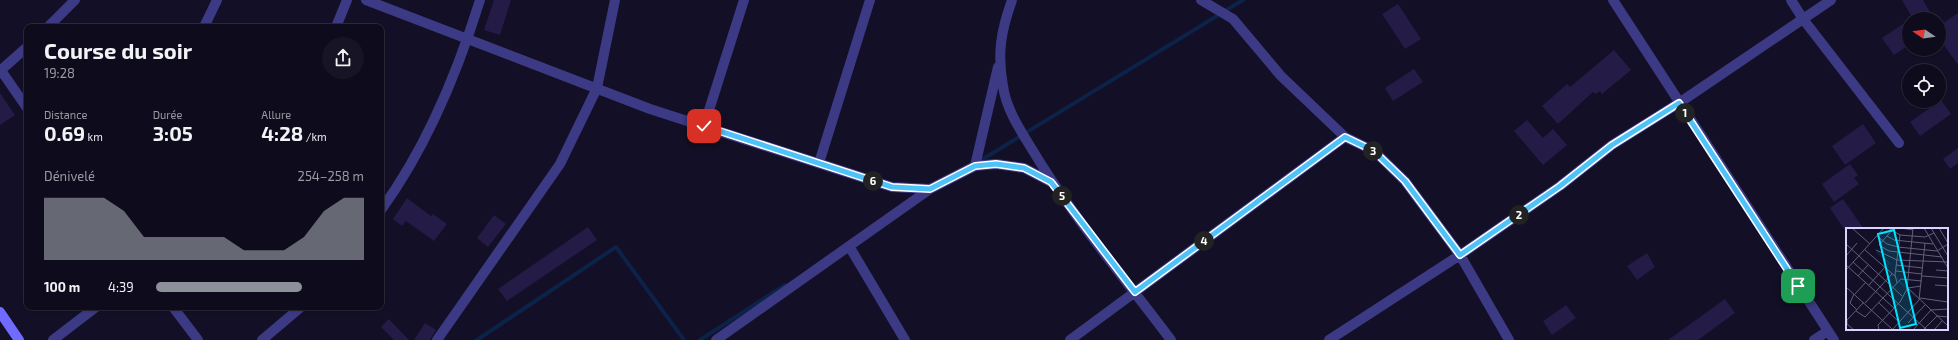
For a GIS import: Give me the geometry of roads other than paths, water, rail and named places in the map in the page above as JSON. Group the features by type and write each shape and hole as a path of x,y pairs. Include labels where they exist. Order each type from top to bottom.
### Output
{"main road":[{"path":"0,312 19,340"}],"street":[{"path":"51,24 75,0"},
{"path":"205,24 216,0"},
{"path":"337,24 347,0"},
{"path":"366,0 650,109 892,187 930,189"},
{"path":"384,206 392,196 436,118 468,38 480,0"},
{"path":"437,340 560,164 597,88 615,0"},
{"path":"704,126 744,0"},
{"path":"819,163 870,0"},
{"path":"975,166 999,60 1002,28 1012,0"},
{"path":"1201,0 1233,19 1281,76 1345,137 1374,151 1405,181 1460,255 1509,340"},
{"path":"1613,0 1834,340"},
{"path":"1791,0 1803,19 1899,143"},
{"path":"1329,340 1460,255 1560,186 1612,145 1679,103 1832,0"},
{"path":"24,50 0,70 24,104"},
{"path":"999,60 1003,88 1014,117 1051,182 1171,340"},
{"path":"1070,340 1345,137"},
{"path":"716,340 930,189 975,166 996,164 1024,168 1051,182"},
{"path":"849,246 905,340"},
{"path":"54,340 92,310"},
{"path":"175,310 198,340"},
{"path":"262,340 297,310"},
{"path":"1814,340 1828,331"}],"waterway":[{"path":"978,162 1243,0"},
{"path":"477,340 616,247 684,340"},
{"path":"700,340 785,285"}]}
